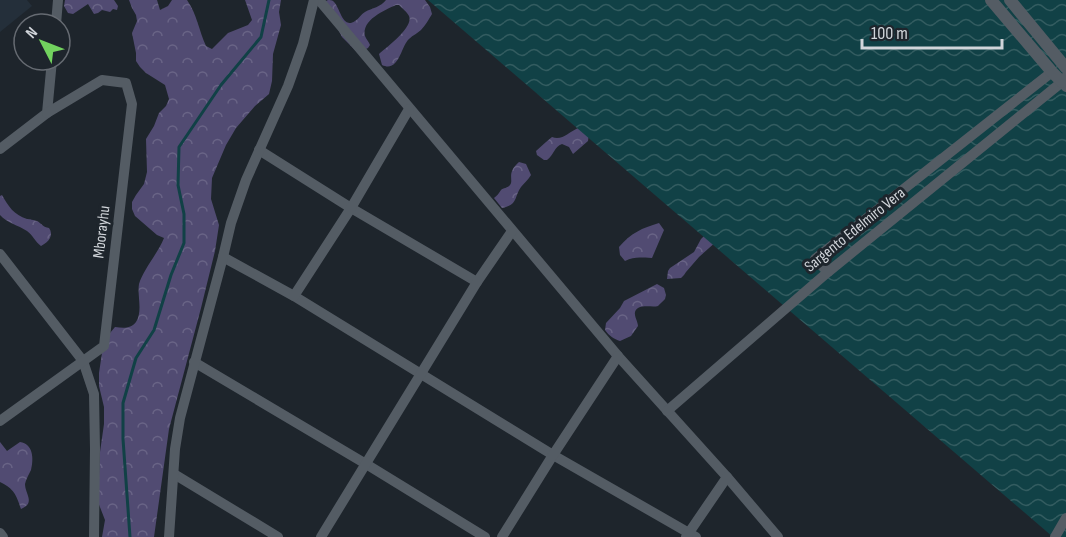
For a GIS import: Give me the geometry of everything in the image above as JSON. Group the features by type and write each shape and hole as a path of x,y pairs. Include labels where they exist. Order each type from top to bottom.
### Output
{"street":[{"path":"169,537 180,418 231,223 246,180 288,86 303,44 314,0"},
{"path":"319,0 618,356 778,537"},
{"path":"991,0 1052,72"},
{"path":"1010,0 1065,74"},
{"path":"0,149 47,113 51,72"},
{"name":"Sargento Edelmiro Vera","path":"828,272 815,259 1052,72 1065,74"},
{"name":"Sargento Edelmiro Vera","path":"667,411 828,272 1065,74"},
{"name":"Mborayhu","path":"0,421 104,346 132,104 126,84 102,80 47,113"},
{"path":"294,296 351,208 410,108"},
{"path":"259,150 351,208 477,282"},
{"path":"321,537 477,282 512,231"},
{"path":"0,254 83,361 94,394 94,537"},
{"path":"223,257 294,296 553,455 691,536 727,477"},
{"path":"502,537 618,356"},
{"path":"194,362 485,537"},
{"path":"174,474 278,537"},
{"path":"1055,537 1066,518"},
{"path":"0,533 3,537"}],"shaded area":[{"path":"0,0 27,0 32,6 25,12 12,12 12,22 0,32"}],"green space":[{"path":"65,0 114,0 118,6 117,10 113,9 110,12 102,10 94,14 88,4 73,14 67,12 64,6"},
{"path":"129,0 157,0 160,10 168,6 172,0 187,0 206,46 212,49 228,33 248,25 252,20 245,0 281,0 279,12 281,25 273,54 269,94 236,128 212,178 211,199 219,225 215,251 169,429 154,537 102,537 105,520 98,502 100,452 104,424 104,407 99,386 102,353 115,327 129,327 136,322 139,313 139,284 164,238 157,235 135,216 132,209 132,202 144,184 147,172 146,139 169,99 165,85 146,73 136,61 132,33 137,21"},
{"path":"386,0 425,0 432,14 420,31 406,42 396,62 388,66 382,65 379,54 408,26 409,16 406,12 396,5 370,20 365,36 370,45 358,53 342,37 324,2 333,1 344,20 351,23"},
{"path":"578,128 589,133 588,141 573,154 569,147 562,144 547,160 537,155 536,151 552,137 562,137"},
{"path":"519,162 526,164 531,175 521,187 513,203 502,208 494,198 510,185 513,170"},
{"path":"2,195 15,213 49,228 50,238 41,246 31,234 0,215 0,196"},
{"path":"659,223 664,230 652,258 635,258 625,261 620,255 619,247 637,232"},
{"path":"707,233 718,240 681,278 667,279 670,268 694,252"},
{"path":"657,284 664,288 665,299 658,306 637,309 635,314 638,326 631,336 620,341 608,334 605,330 606,323 624,301"},
{"path":"0,442 7,451 20,442 24,443 31,452 31,470 25,484 29,501 21,509 14,492 0,482"}],"water":[{"path":"428,0 1066,0 1066,537 1053,537"}],"waterway":[{"path":"130,537 123,439 123,403 136,358 154,330 171,275 184,243 184,214 178,185 179,147 221,85 261,37 269,0"}]}
